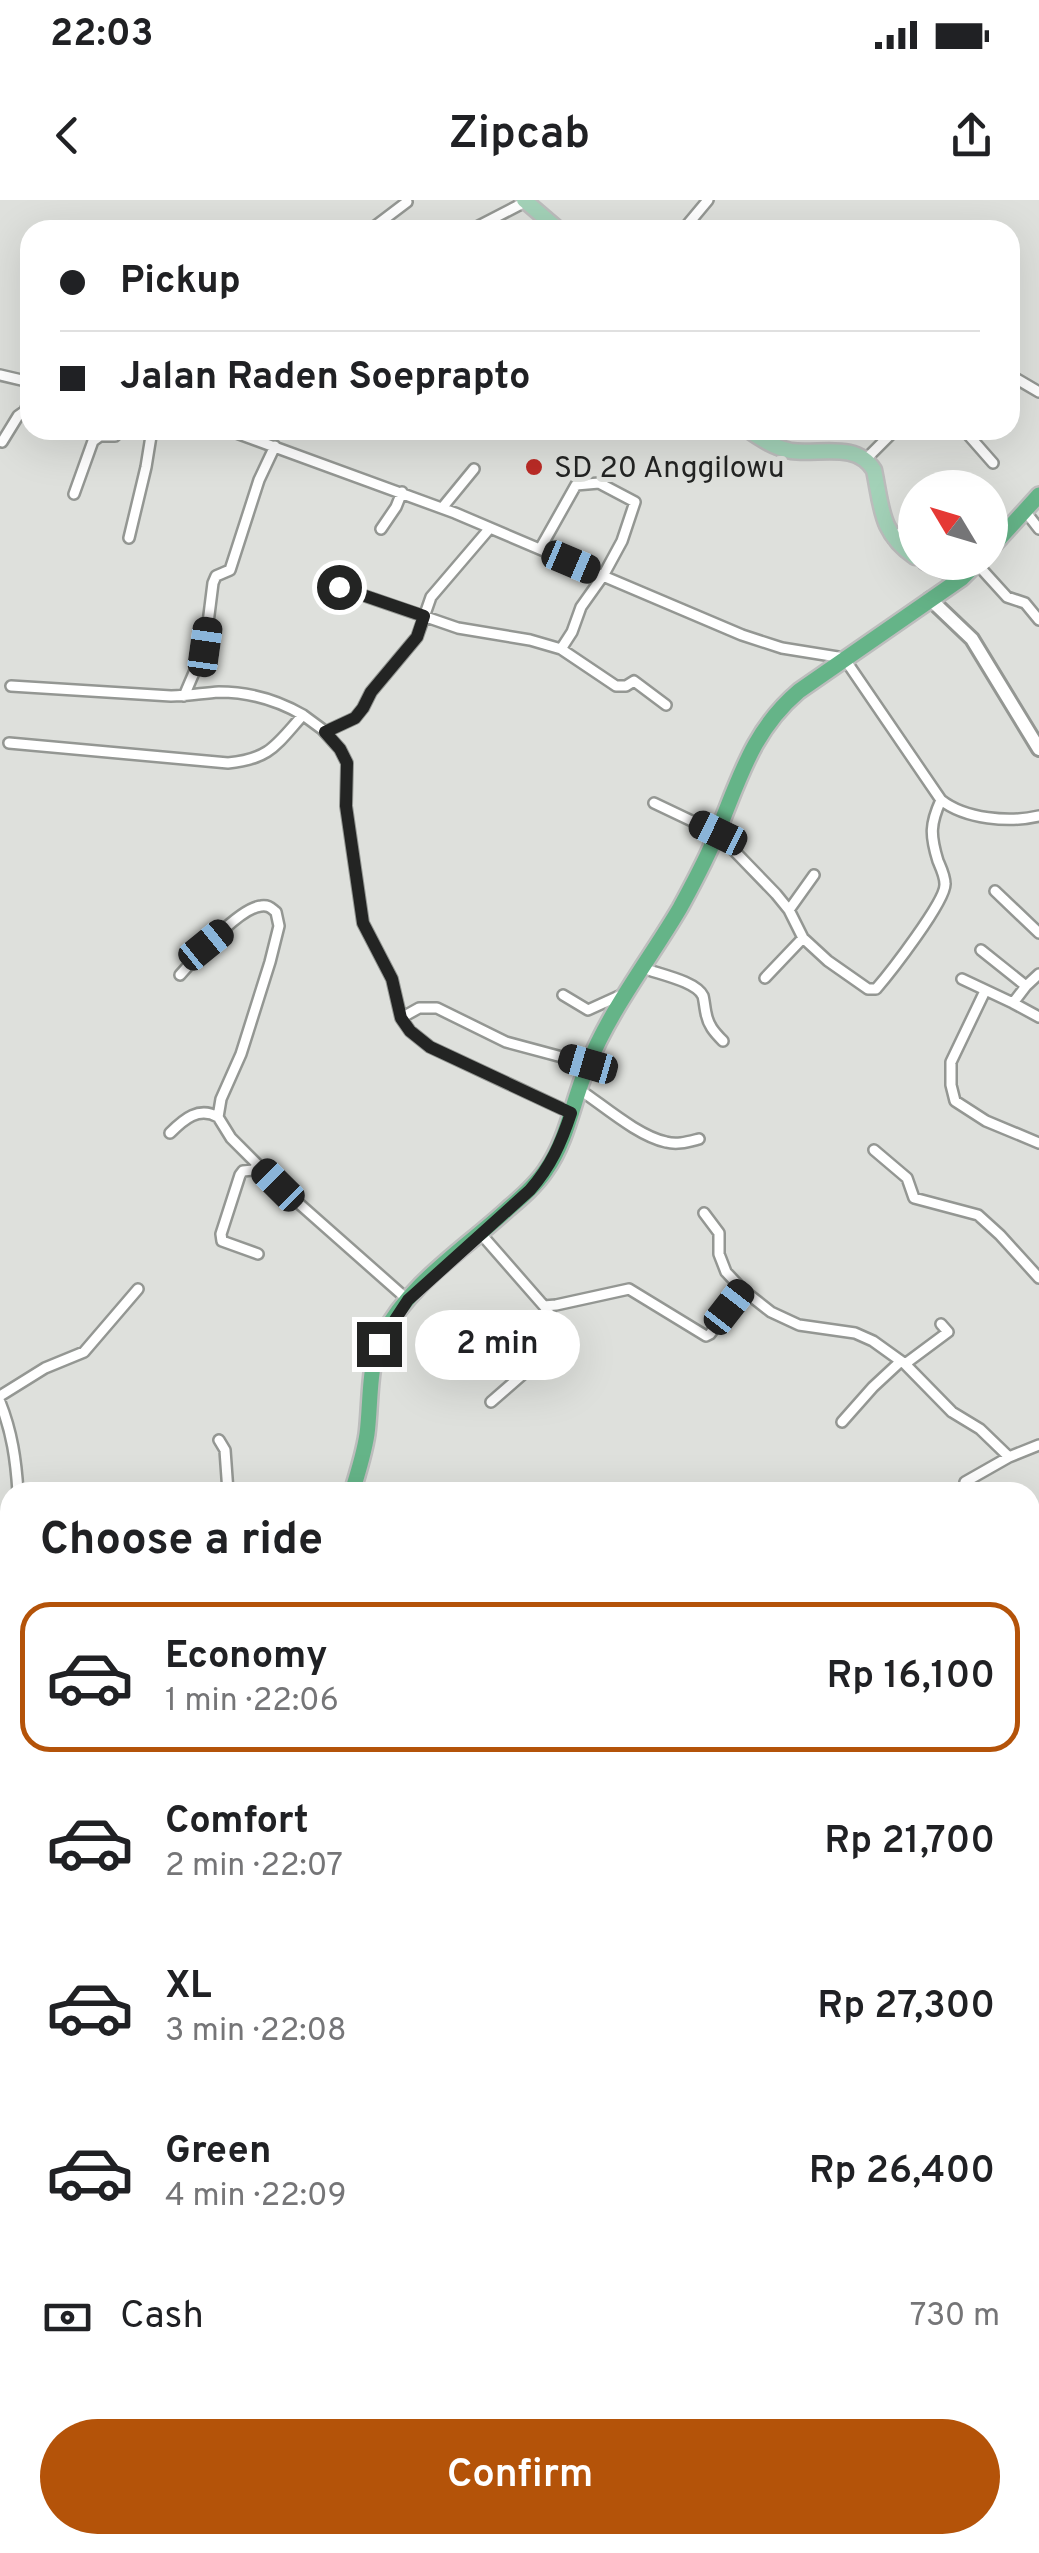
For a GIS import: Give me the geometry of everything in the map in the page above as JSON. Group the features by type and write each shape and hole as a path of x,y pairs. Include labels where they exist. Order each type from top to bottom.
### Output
{"highway":[{"path":"1008,529 1039,495"},
{"path":"355,1482 366,1437 379,1344 408,1300 430,1277 482,1234 546,1171 558,1150 588,1064 680,908 718,833 761,732 778,708 959,580"}],"main road":[{"path":"524,201 547,220"},
{"path":"764,440 786,450 848,452 865,460 874,470 881,512 898,543"}],"street":[{"path":"691,220 708,200"},
{"path":"489,220 524,201"},
{"path":"386,219 407,202"},
{"path":"2,442 20,415"},
{"path":"74,494 95,440"},
{"path":"129,538 150,440"},
{"path":"257,440 442,508 716,625 762,642 844,658 941,800 965,813 1013,818 1039,816"},
{"path":"865,460 884,440"},
{"path":"973,440 993,464"},
{"path":"184,696 205,647 213,583 216,576 230,570 259,480 275,446"},
{"path":"442,508 474,469"},
{"path":"540,549 576,485 598,484 634,502 622,541 561,649"},
{"path":"381,529 402,492"},
{"path":"1025,511 1039,528"},
{"path":"325,732 355,718 371,692 417,637 431,598 490,528"},
{"path":"892,538 898,534"},
{"path":"991,580 1006,598 1021,600 1039,620"},
{"path":"339,587 458,628 561,649 616,686 634,682 666,705"},
{"path":"930,600 972,639 1039,750"},
{"path":"11,686 184,696 218,692 251,695 281,703 325,732 347,763 346,806 363,923 392,979 401,1018 430,1047 571,1113"},
{"path":"8,743 228,763 257,758 273,749 303,716"},
{"path":"654,803 718,833 789,910 803,938 868,989 876,989 935,910 946,885 932,831 932,820 941,800"},
{"path":"789,910 814,875"},
{"path":"995,891 1039,933"},
{"path":"180,976 206,945 253,908 268,906 276,912 279,926 270,962 241,1054 220,1099 218,1117"},
{"path":"766,978 803,938"},
{"path":"981,950 1026,986"},
{"path":"643,968 700,991 710,1027 723,1041"},
{"path":"1013,1003 1039,974"},
{"path":"962,980 1039,1018"},
{"path":"985,991 951,1062 955,1101 986,1121 1039,1144"},
{"path":"563,995 588,1010 628,992"},
{"path":"401,1018 430,1006 506,1042 588,1064"},
{"path":"580,1090 662,1142 699,1140"},
{"path":"170,1132 198,1113 218,1117 231,1138 258,1165 408,1300"},
{"path":"874,1150 910,1182 914,1198 978,1215 1039,1278"},
{"path":"258,1165 240,1175 221,1234 222,1242 258,1254"},
{"path":"704,1213 720,1232 719,1254 726,1272 743,1290 798,1325 862,1335 903,1363 952,1412 980,1429 1009,1457"},
{"path":"482,1234 564,1335 491,1402"},
{"path":"544,1306 629,1288 706,1336 743,1290"},
{"path":"17,1482 12,1431 0,1399 45,1368 84,1352 138,1289"},
{"path":"842,1422 880,1380 948,1332 941,1324"},
{"path":"219,1440 226,1450 228,1482"},
{"path":"965,1482 1039,1445"}],"place":[{"name":"SD 20 Anggilowu","path":"534,467"}],"route":[{"path":"339,587 424,616 417,637 371,692 355,718 325,732 347,763 346,806 363,923 392,979 401,1018 430,1047 571,1113 546,1171 482,1234 430,1277 408,1300 379,1344"}]}
